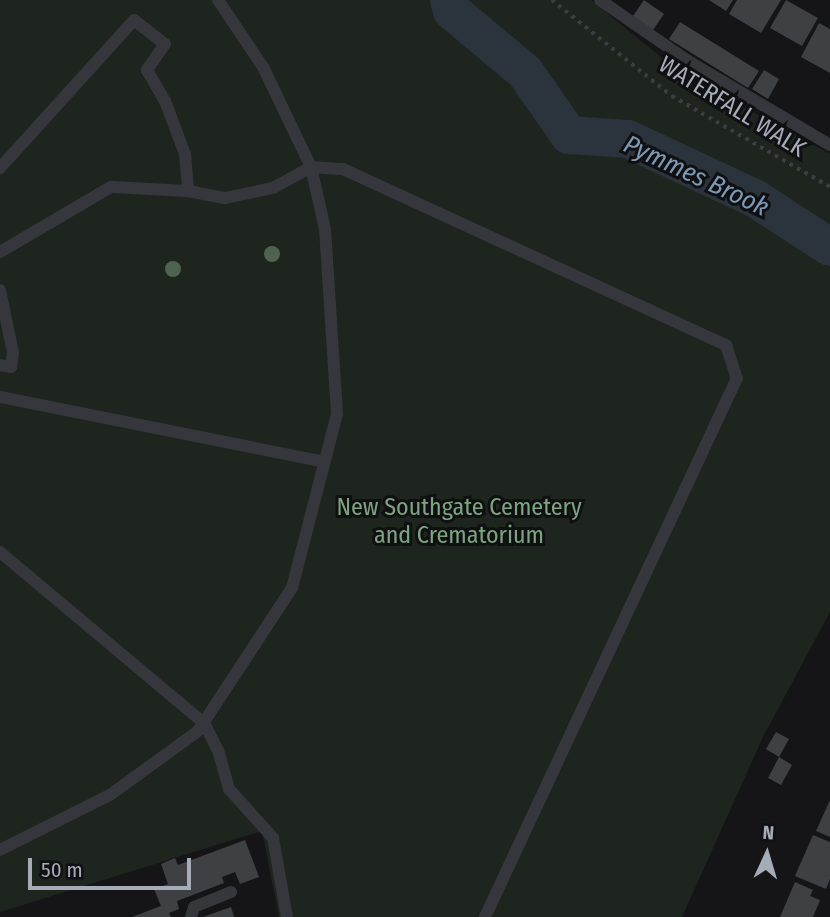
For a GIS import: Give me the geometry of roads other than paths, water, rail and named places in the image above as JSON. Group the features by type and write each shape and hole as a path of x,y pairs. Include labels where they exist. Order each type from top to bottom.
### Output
{"lane":[{"path":"0,849 110,795 198,732 292,589 325,462 337,414 325,229 311,167 262,67 218,0"},
{"path":"600,0 688,61 830,145"},
{"path":"0,168 134,20 165,44 147,70 165,101 185,155 188,191"},
{"path":"0,252 111,187 188,191 225,198 273,188 311,167 343,169 726,345 737,378 485,917"},
{"path":"0,290 13,353 11,367 0,365"},
{"path":"0,397 325,462"},
{"path":"0,552 204,723 218,750 229,789 272,838 288,917"},
{"path":"191,917 194,907 231,892"}],"waterway":[{"name":"Pymmes Brook","path":"449,0 452,11 525,72 569,135 628,139 756,199 830,247"}],"park label":[{"name":"New Southgate Cemetery and Crematorium","path":"459,522"}]}
